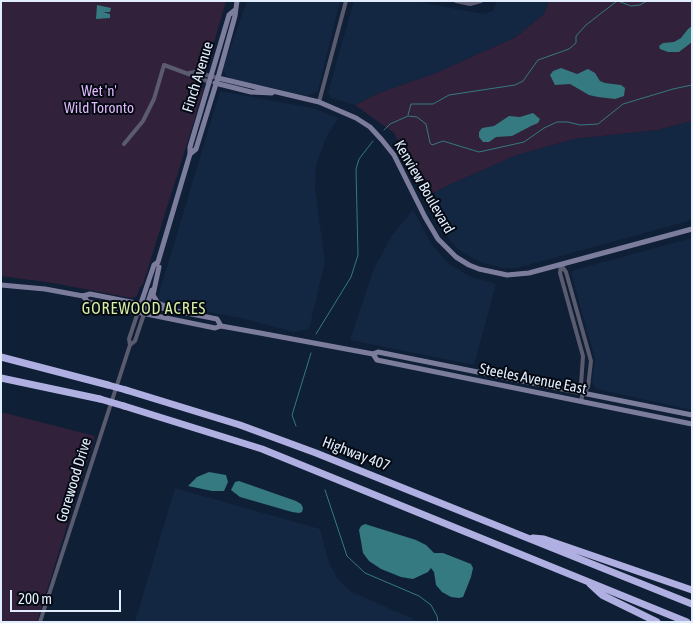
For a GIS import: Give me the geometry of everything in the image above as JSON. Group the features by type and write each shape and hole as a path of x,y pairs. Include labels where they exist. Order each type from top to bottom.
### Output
{"highway":[{"name":"Highway 407","path":"1,357 126,390 240,425 692,604"},
{"name":"Highway 407","path":"1,378 100,399 262,449 687,622"},
{"path":"526,537 544,539 692,590"},
{"path":"584,579 602,595 657,622"}],"main road":[{"name":"Finch Avenue","path":"190,154 196,149 217,81 235,16 237,1"},
{"name":"Finch Avenue","path":"141,313 158,265 229,15 235,10"},
{"name":"Kenview Boulevard","path":"210,79 251,92 283,94 319,102 356,118 382,140 394,155 432,229 446,249 469,265 479,269 507,275 529,273 692,229"},
{"path":"158,265 153,293 154,298 160,304 173,307 178,311"},
{"name":"Steeles Avenue East","path":"1,285 82,296 90,294 144,304 217,319 220,326"},
{"name":"Steeles Avenue East","path":"82,296 88,302 215,328 220,326 373,354 378,352 692,415"},
{"name":"Steeles Avenue East","path":"373,354 377,360 692,424"}],"street":[{"path":"319,102 346,1"},
{"path":"456,1 470,4 481,1"},
{"path":"124,144 143,122 154,99 164,65 189,73 195,72 210,79"},
{"path":"561,265 566,272 590,362 588,387 583,393 581,401"},
{"path":"561,265 560,273 583,356 581,386 583,393"},
{"name":"Gorewood Drive","path":"40,622 130,345 129,339 141,313"},
{"path":"578,341 585,339"}],"shaded area":[{"path":"247,1 340,1 318,91 308,96 226,76 224,66"},
{"path":"354,1 414,1 483,14 493,11 497,1 549,1 544,14 516,37 436,73 379,93 355,105 331,98 328,92"},
{"path":"97,5 111,8 110,12 103,12 110,14 110,18 96,19"},
{"path":"692,26 692,42 679,52 668,52 660,49 659,46 663,43 674,42 681,38"},
{"path":"561,68 577,74 588,69 595,73 600,81 621,85 625,88 624,96 615,99 598,97 589,95 570,84 555,85 550,75 553,71"},
{"path":"220,91 313,108 338,118 326,138 316,165 315,189 325,262 309,329 294,332 245,319 164,303 158,297"},
{"path":"533,113 540,119 538,123 512,136 496,137 489,142 483,142 479,137 479,132 482,128 494,126 509,116 520,117"},
{"path":"692,121 692,220 517,268 503,268 480,262 459,250 440,229 424,198 517,155 574,139 657,130"},
{"path":"413,210 432,245 449,264 471,277 496,284 474,365 350,340 374,268 393,234"},
{"path":"692,238 692,410 596,389 592,383 595,359 571,273 574,270"},
{"path":"209,472 226,475 228,482 224,491 212,491 188,486 197,477"},
{"path":"239,481 296,501 301,504 302,512 292,512 240,497 231,490 235,482"},
{"path":"175,488 320,529 329,563 338,579 350,591 411,618 415,622 135,622"},
{"path":"365,524 416,540 426,545 434,553 443,553 471,564 473,568 471,577 463,597 451,597 442,592 436,585 434,572 431,568 428,572 413,579 401,577 381,569 369,561 363,553 359,530"}],"green space":[{"name":"Wet 'n' Wild Toronto","path":"1,1 226,1 187,144 143,284 135,297 131,298 53,283 1,276"},
{"path":"549,1 692,1 692,121 657,130 574,139 517,155 424,198 408,159 394,133 355,105 379,93 436,73 516,37 544,14"},
{"path":"1,412 95,436 37,622 1,622"}],"waterway":[{"path":"408,115 411,104 433,104 449,95 515,85 523,81 538,60 569,49 576,43 576,36 586,25 617,1"},
{"path":"618,1 631,6 640,5 647,1"},
{"path":"384,130 390,124 408,116 417,117 426,124 432,145 443,141 479,152 524,142 544,128 557,122 580,125 598,124 623,104 692,85"},
{"path":"316,334 351,277 358,255 356,169 359,159 373,141"},
{"path":"296,426 292,415 311,353"},
{"path":"325,490 347,556 365,573 419,596 431,605 438,622"}],"district":[{"name":"GOREWOOD ACRES","path":"144,309"}]}
